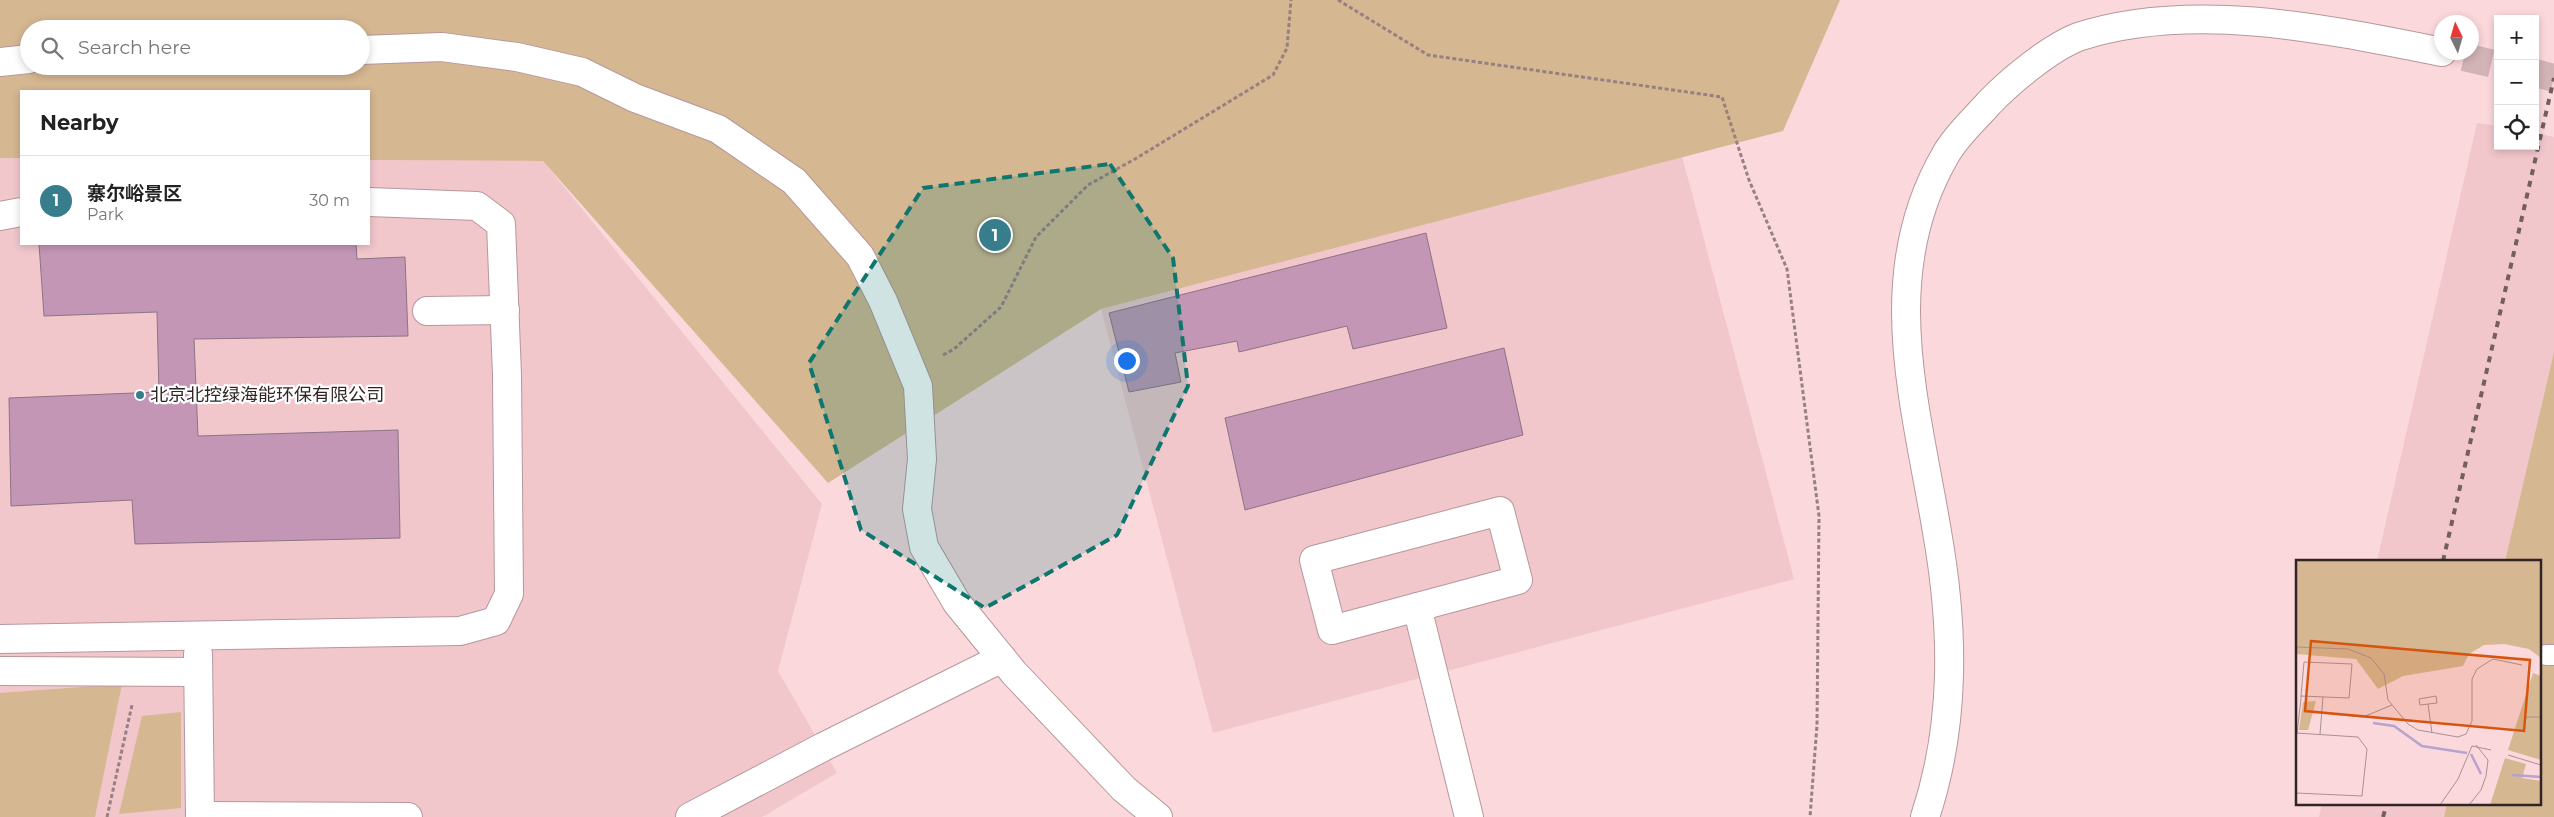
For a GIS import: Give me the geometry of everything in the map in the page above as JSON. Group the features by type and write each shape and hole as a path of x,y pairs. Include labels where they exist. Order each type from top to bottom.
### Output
{"street":[{"path":"1925,817 1942,756 1951,672 1938,534 1910,387 1906,322 1906,274 1912,235 1946,152 2004,87 2038,62 2075,38 2123,24 2167,18 2215,18 2273,23 2434,51"},
{"path":"370,50 442,47 517,56 582,72 635,98 718,130 794,181 860,256 883,300 918,386 922,459 917,509 924,547 957,603 1002,658 1076,740 1124,788 1158,817"},
{"path":"0,62 20,60"},
{"path":"0,639 460,631 496,621 510,594 505,310 501,224 476,206 370,202"},
{"path":"0,216 20,212"},
{"path":"427,311 505,310"},
{"path":"1500,511 1518,580 1417,607 1332,630 1314,560 1500,511"},
{"path":"1417,607 1469,817"},
{"path":"197,635 200,817 408,817"},
{"path":"690,817 823,746 1002,658"},
{"path":"0,672 198,672"}],"path":[{"path":"912,373 954,349 1001,307 1036,237 1088,184 1135,160 1273,75 1287,48 1291,0"},
{"path":"1338,0 1428,55 1722,97 1749,180 1787,269 1819,516 1817,725 1810,817"},
{"path":"107,817 134,696"}],"highlighted area":[{"path":"1110,164 1173,258 1188,386 1117,535 985,608 861,530 809,363 923,188"}],"shaded area":[{"path":"0,0 1840,0 1783,131 1101,309 828,483 543,161 370,160 370,90 20,90 20,158 0,158"},
{"path":"2477,123 2494,125 2494,150 2539,150 2539,134 2554,137 2554,352 2505,560 2377,560"},
{"path":"1682,156 1794,579 1213,733 1101,309"},
{"name":"北京北控绿海能环保有限公司","path":"0,158 20,158 20,245 370,245 370,160 543,161 822,504 778,671 837,773 762,817 0,817"},
{"path":"2554,352 2554,817 2444,817 2447,804 2542,804 2542,560 2505,560"},
{"path":"122,684 95,817 0,817 0,693"},
{"path":"181,712 181,808 119,814 142,716"},
{"path":"2322,804 2447,804 2444,817 2319,817"}],"building":[{"path":"1426,233 1447,328 1353,349 1347,326 1239,352 1237,341 1175,353 1181,382 1129,392 1109,313"},
{"name":"北京北控绿海能环保有限公司","path":"39,245 356,245 357,259 405,257 408,336 194,339 198,436 398,430 400,538 135,544 132,500 11,506 9,398 159,392 157,312 44,316"},
{"path":"1504,348 1523,435 1245,510 1225,418"}],"tunnel":[{"path":"2477,60 2494,64"},
{"path":"2539,74 2554,78"}],"railway":[{"path":"2443,560 2554,78"},
{"path":"2383,817 2387,804"}],"place":[{"name":"寨尔峪景区","path":"995,235"},
{"name":"北京北控绿海能环保有限公司","path":"140,395"}]}
